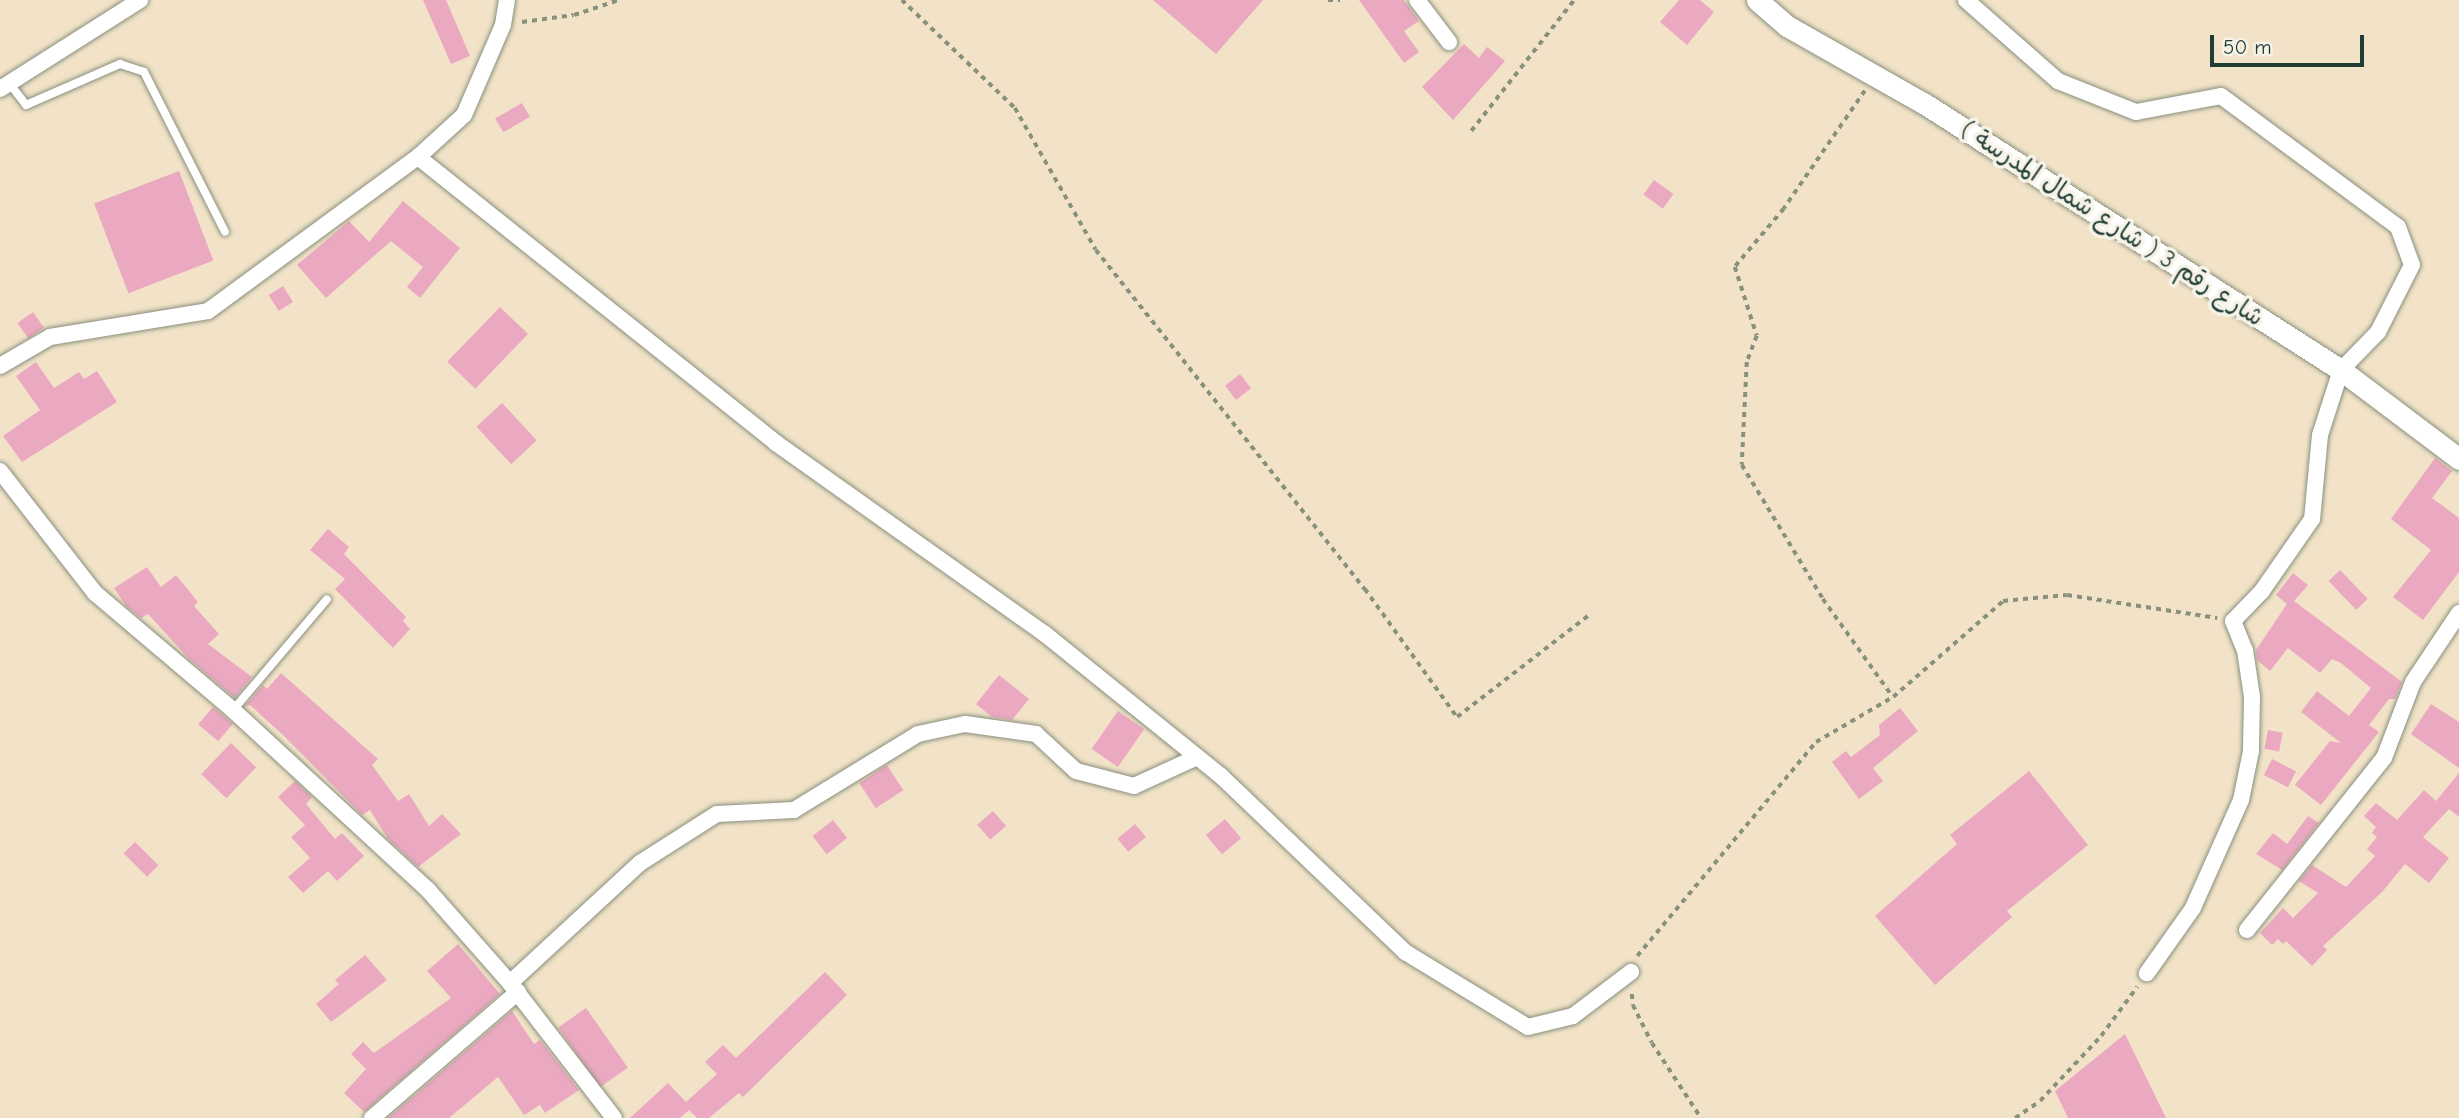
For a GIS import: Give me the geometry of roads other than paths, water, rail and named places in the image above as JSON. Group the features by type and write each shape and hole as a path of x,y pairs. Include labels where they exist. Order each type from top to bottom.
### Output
{"street":[{"path":"5,86 140,0"},
{"path":"0,366 50,337 208,311 418,156 464,116 503,25 508,0"},
{"path":"1417,0 1449,42"},
{"name":"شارع رقم 3 ( شارع شمال المدرسة )","path":"1756,0 1787,26 1877,75 2341,370 2459,460"},
{"path":"1966,0 2058,81 2136,112 2221,96 2398,227 2412,265 2378,332 2341,370 2320,435 2312,519 2262,592 2233,621 2245,650 2252,697 2251,751 2241,800 2199,898 2147,973"},
{"path":"418,156 776,443 1045,634 1197,757 1405,952 1528,1027 1573,1016 1631,972"},
{"path":"0,471 95,593 233,710 428,890 514,987 614,1118"},
{"path":"2247,930 2384,758 2413,682 2459,613"},
{"path":"372,1118 514,987 640,863 717,814 793,810 918,734 965,724 1036,734 1076,771 1134,786 1197,757"}],"lane":[{"path":"5,86 26,105 120,64 144,72 225,232"},
{"path":"233,710 327,599"}]}
